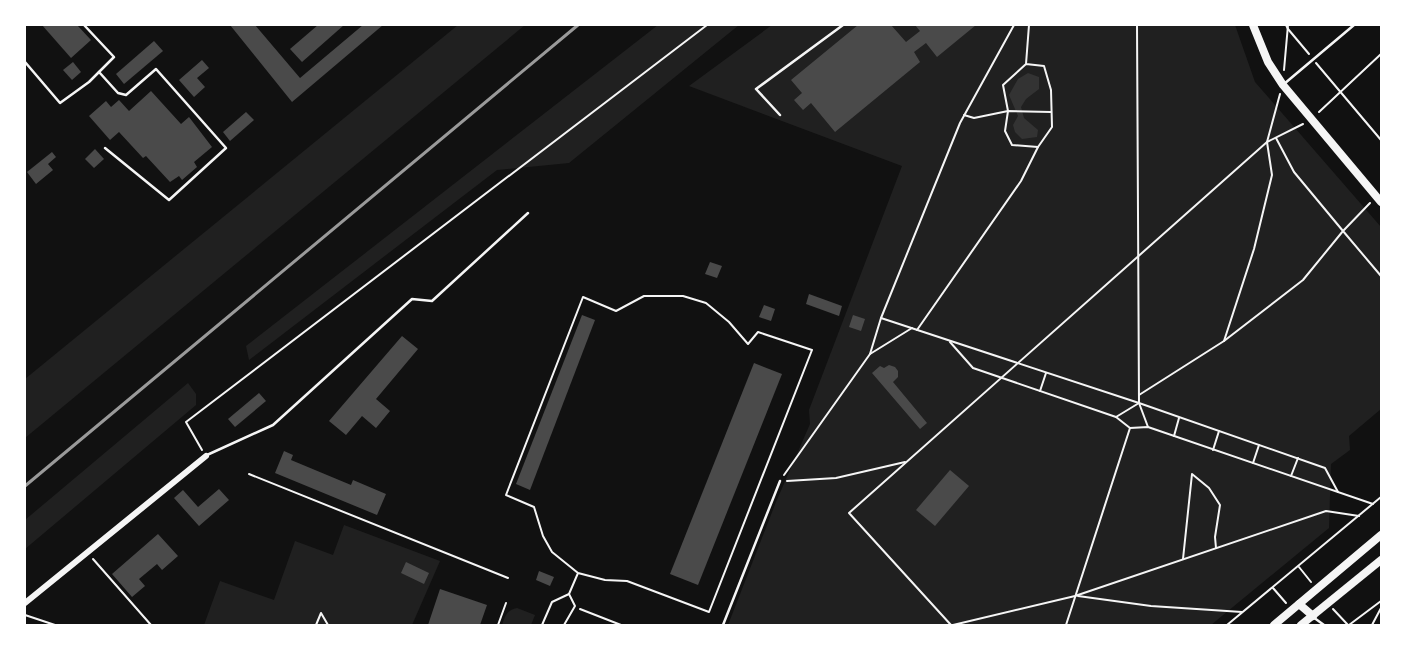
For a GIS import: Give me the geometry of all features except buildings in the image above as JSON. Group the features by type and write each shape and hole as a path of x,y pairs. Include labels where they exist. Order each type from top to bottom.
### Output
{"main road":[{"path":"1253,25 1268,62 1283,85 1379,200"},
{"path":"1274,625 1381,535"},
{"path":"1301,625 1381,560"},
{"path":"1299,604 1313,616"}],"street":[{"path":"25,603 206,456"}],"lane":[{"path":"25,62 60,103 89,82 114,57 84,25"},
{"path":"780,114 756,89 843,25"},
{"path":"1283,85 1354,25"},
{"path":"99,72 118,93 126,95 156,69 226,148 169,200 105,148"},
{"path":"206,456 273,425 412,299 432,301 528,213"},
{"path":"723,625 780,481"},
{"path":"1313,616 1324,625"}],"path":[{"path":"206,456 186,422 707,25"},
{"path":"780,481 870,354 881,318 964,115 1014,25"},
{"path":"1029,25 1026,64 1003,85 1008,112 1005,131 1012,145 1038,147"},
{"path":"1137,25 1138,403 1148,427"},
{"path":"1224,341 1254,249 1272,175 1267,142 1283,85 1287,25"},
{"path":"1288,29 1381,140"},
{"path":"1359,516 1326,511 1075,596 952,625 849,513 1267,142 1312,119 1381,54"},
{"path":"916,330 1021,180 1038,147 1052,127 1051,90 1044,66 1026,64"},
{"path":"964,115 974,118 1008,112 1052,112"},
{"path":"1276,137 1294,172 1381,276"},
{"path":"1138,395 1224,341 1303,280 1343,231 1379,200"},
{"path":"644,296 683,296 706,303 729,322 748,344 758,332 812,350 709,612 626,581 604,580 578,573 552,552 543,536 534,507 506,495 584,297 616,311 644,296"},
{"path":"881,318 1138,403 1325,468 1338,492"},
{"path":"870,354 912,328"},
{"path":"949,340 973,368 1116,417 1130,428 1148,427 1373,504"},
{"path":"1040,391 1046,373"},
{"path":"1116,417 1138,403"},
{"path":"1174,436 1180,418"},
{"path":"1066,625 1130,428"},
{"path":"1213,450 1219,432"},
{"path":"1253,463 1259,445"},
{"path":"1291,476 1298,458"},
{"path":"780,481 836,478 908,462"},
{"path":"249,474 508,578"},
{"path":"1183,559 1192,474 1209,488 1220,505 1216,548"},
{"path":"1226,625 1381,497"},
{"path":"87,553 151,625"},
{"path":"542,625 552,602 569,594 578,573"},
{"path":"564,625 574,606 569,594"},
{"path":"1075,596 1151,606 1242,612"},
{"path":"1349,625 1381,601"},
{"path":"498,625 506,603"},
{"path":"1372,625 1381,608"},
{"path":"580,609 621,625"},
{"path":"316,625 321,613 328,625"},
{"path":"25,614 55,625"}],"shaded area":[{"path":"458,25 525,25 25,438 25,379"},
{"path":"658,25 739,25 569,163 497,170 249,360 246,346"},
{"path":"772,25 1235,25 1255,82 1381,227 1381,409 1349,436 1350,450 1331,464 1329,528 1211,625 728,625 776,502 810,424 809,410 902,166 689,86"},
{"path":"1028,73 1039,77 1039,89 1026,99 1021,107 1024,118 1038,130 1037,137 1022,139 1015,132 1013,125 1018,116 1009,95 1018,79"},
{"path":"188,383 196,394 196,405 25,549 25,520"},
{"path":"344,525 440,561 412,625 204,625 220,581 274,600 295,541 333,555"},
{"path":"517,608 535,615 531,625 502,625 507,614"}],"railway":[{"path":"25,486 578,25"}]}
